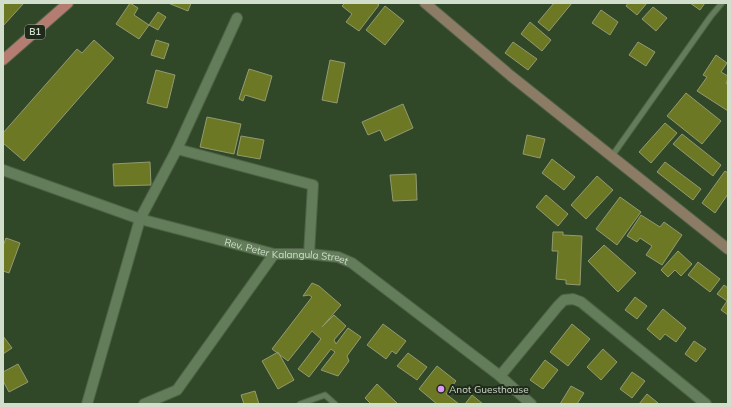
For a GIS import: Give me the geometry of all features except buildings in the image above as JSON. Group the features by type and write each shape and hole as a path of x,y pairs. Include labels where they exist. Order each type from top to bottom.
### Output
{"main road":[{"name":"B1","path":"3,60 68,3"}],"street":[{"path":"425,3 511,76 728,249"},
{"path":"87,404 140,219 176,149 237,18"},
{"path":"176,149 313,185 309,254"},
{"name":"Rev. Peter Kalangula Street","path":"3,170 140,219 274,254 309,254 338,257 352,263 500,376 531,404"},
{"path":"144,404 162,400 177,390 274,254"},
{"path":"500,376 558,306 564,300 573,300 581,302 706,404"}],"lane":[{"path":"612,156 711,16 722,3"},
{"path":"300,404 324,395 335,404"}],"place":[{"name":"Anot Guesthouse","path":"441,389"}]}
